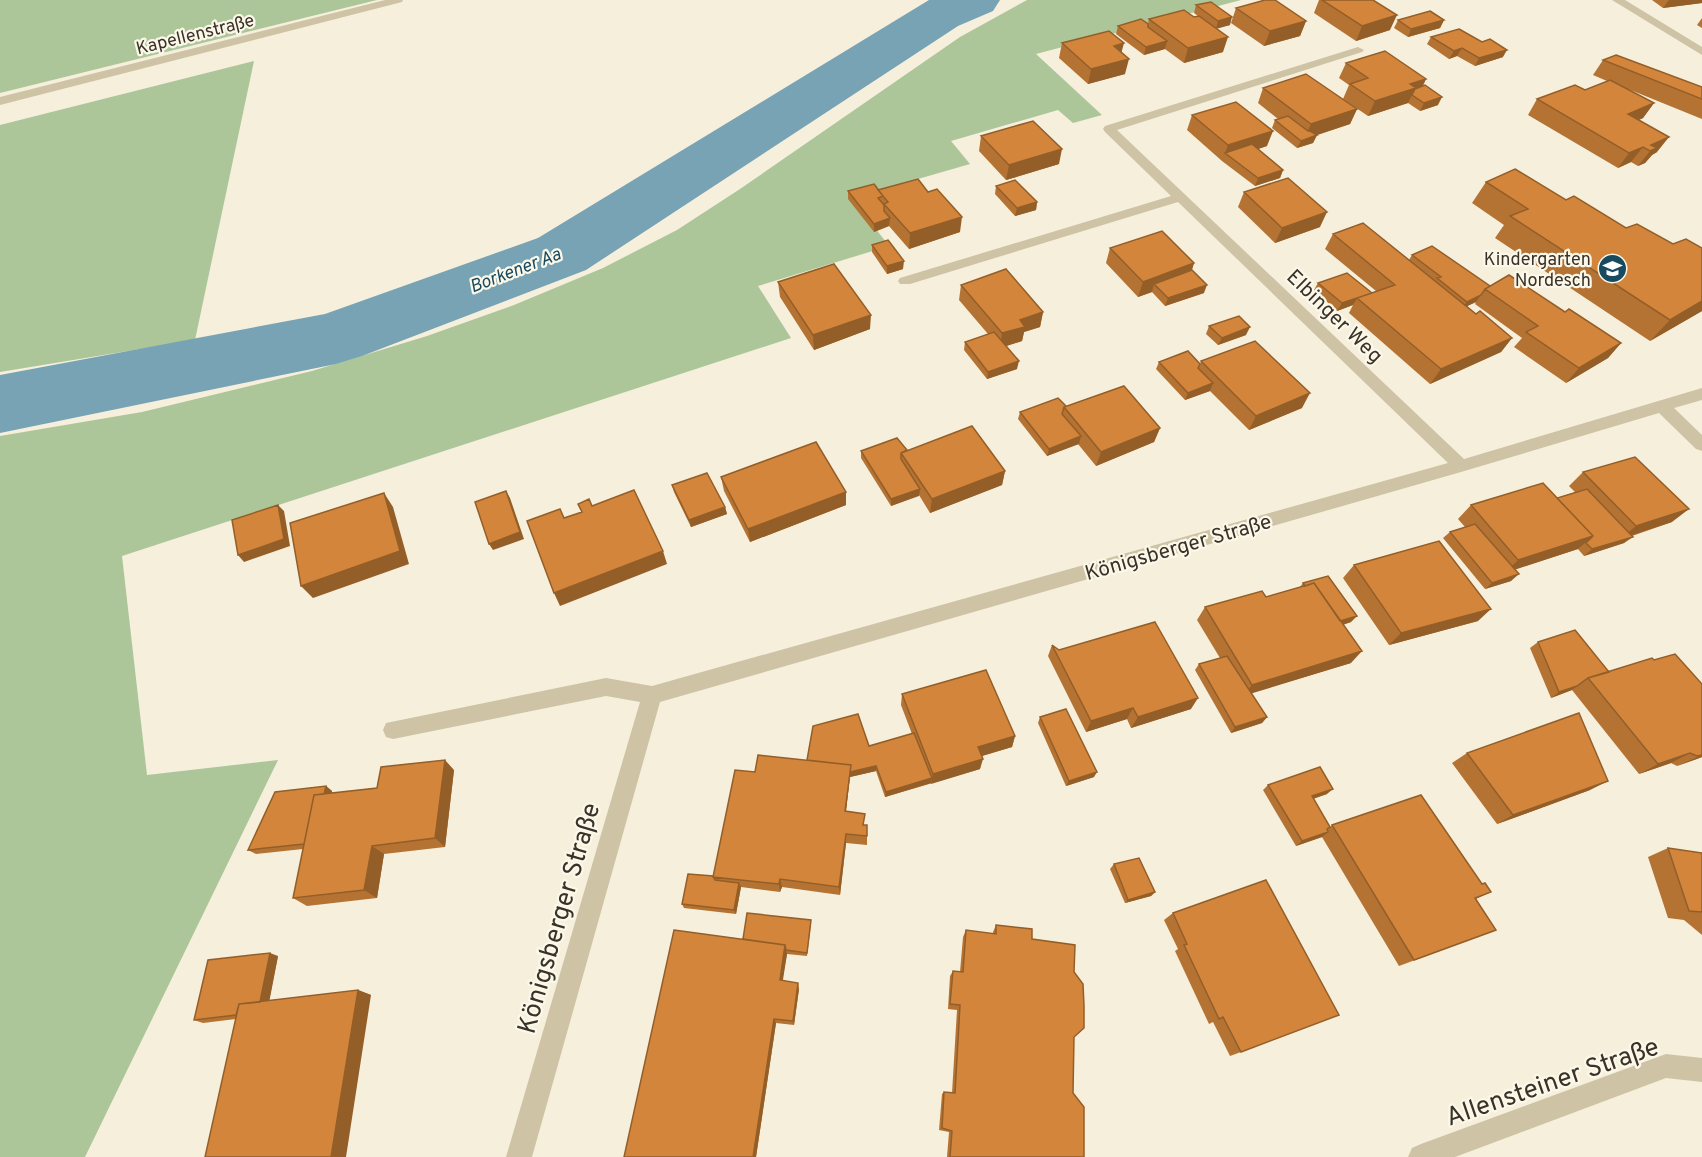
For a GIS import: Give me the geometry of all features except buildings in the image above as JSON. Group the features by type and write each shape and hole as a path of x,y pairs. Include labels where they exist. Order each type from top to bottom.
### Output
{"street":[{"name":"Kapellenstraße","path":"0,101 398,0"},
{"path":"1617,0 1702,52"},
{"name":"Elbinger Weg","path":"1358,50 1109,129 1461,466"},
{"path":"905,281 1181,197"},
{"name":"Königsberger Straße","path":"393,730 606,687 652,695 1461,466 1702,394"},
{"path":"1662,406 1702,446"},
{"name":"Königsberger Straße","path":"519,1157 652,695"},
{"name":"Allensteiner Straße","path":"1421,1157 1666,1066 1702,1070"}],"green space":[{"path":"0,0 377,0 0,93"},
{"path":"1027,0 1241,0 1036,54 1102,115 1073,123 1058,110 951,141 970,164 852,198 889,246 758,286 791,338 122,556 147,775 278,760 85,1157 0,1157 0,436 142,412 312,371 427,336 514,305 603,268 677,230 960,37"},
{"path":"254,61 195,340 0,372 0,125"}],"waterway":[{"name":"Borkener Aa","path":"0,404 336,338 562,254 939,15 974,0"}],"place":[{"name":"Kindergarten Nordesch","path":"1612,269"}]}
